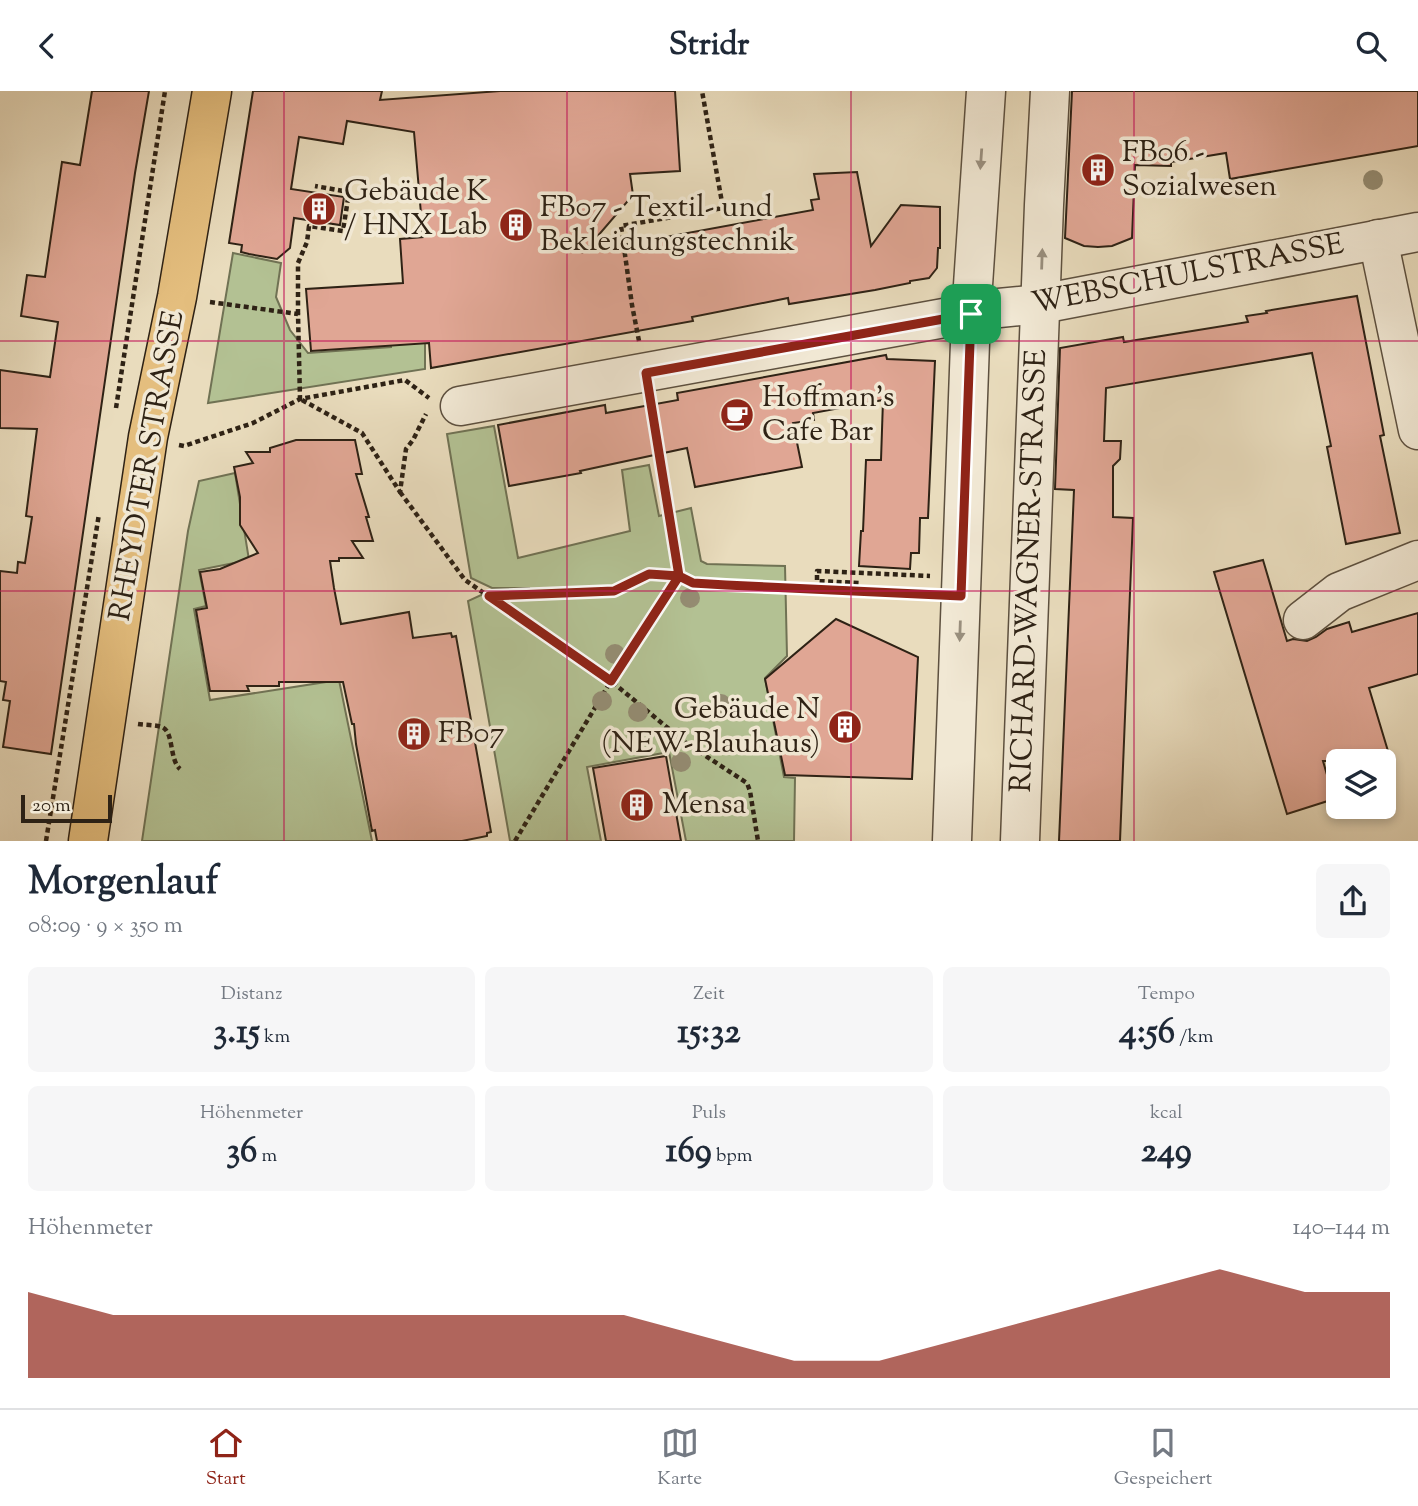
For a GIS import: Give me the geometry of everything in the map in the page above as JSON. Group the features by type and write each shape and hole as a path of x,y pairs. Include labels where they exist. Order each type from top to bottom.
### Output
{"main road":[{"name":"RHEYDTER STRASSE","path":"88,841 148,437 177,297 212,91"}],"street":[{"path":"952,841 971,314 986,91"},
{"name":"RICHARD-WAGNER-STRASSE","path":"1020,841 1050,91"},
{"name":"WEBSCHULSTRASSE","path":"440,406 1041,304 1418,232"},
{"name":"WEBSCHULSTRASSE","path":"1378,239 1418,430"},
{"path":"1303,620 1339,592 1418,560"}],"path":[{"path":"515,841 611,681 679,576 621,226 723,208 702,91"},
{"path":"300,399 298,263 307,242 309,226 343,231 349,192 315,186"},
{"path":"135,291 298,314"},
{"path":"253,423 300,399 405,380 440,406 406,449 400,492"},
{"path":"300,399 362,433 400,492 465,580 611,681 686,743 747,783 758,841"},
{"path":"858,591 859,583 817,581 817,571 962,587"},
{"path":"489,596 614,591 649,574 679,576 693,583 751,587 858,591 962,587"},
{"path":"106,719 162,727 168,732 174,764 180,769"}],"green space":[{"path":"233,253 281,263 276,297 290,330 308,353 391,347 389,307 425,304 425,369 208,403"},
{"path":"494,426 518,558 630,531 622,470 649,465 659,516 691,508 701,561 707,564 785,566 787,656 765,678 784,777 795,778 794,841 686,841 669,752 587,767 601,841 510,841 468,601 492,590 530,588 492,588 471,578 447,434"},
{"path":"235,473 249,560 199,570 206,606 194,609 210,700 339,680 372,841 142,841 188,531 199,481"}],"building":[{"path":"92,91 149,91 51,754 3,747 10,701 3,700 6,682 0,681 0,571 17,573 18,562 25,563 32,517 26,516 37,429 0,428 0,370 50,377 58,322 21,316 27,275 45,277 62,162 80,165"},
{"path":"253,91 382,91 380,100 500,91 675,91 680,171 630,174 633,195 584,252 813,210 811,200 819,199 814,174 857,172 871,246 901,205 940,207 937,268 929,278 875,290 789,304 788,298 692,317 693,321 431,368 429,343 311,351 306,289 403,283 400,239 423,237 414,132 347,121 343,144 299,137 291,189 344,197 340,225 294,218 290,248 277,259 241,252 242,245 229,243"},
{"path":"1072,91 1418,91 1418,146 1230,179 1226,153 1171,162 1171,166 1135,165 1132,238 1112,246 1084,246 1065,238"},
{"path":"1357,296 1384,435 1380,436 1400,533 1346,544 1327,447 1331,446 1312,353 1106,388 1104,441 1121,441 1120,459 1113,466 1113,517 1133,518 1120,841 1059,841 1074,490 1055,489 1060,348 1123,337 1124,342 1248,322 1246,316 1267,313 1266,311"},
{"path":"886,355 887,359 935,361 928,518 920,518 919,553 911,553 910,569 859,566 866,460 881,460 883,400 813,413 814,420 793,423 802,467 695,487 687,448 580,471 581,473 509,486 498,425 605,405 606,413 678,400 677,393"},
{"path":"296,440 355,440 362,474 356,474 373,541 352,541 363,558 339,558 339,561 330,561 341,624 409,612 413,638 451,633 452,637 456,636 491,832 487,833 487,836 462,841 377,841 375,830 372,831 354,724 343,682 279,682 279,686 247,686 249,691 210,691 196,610 207,608 200,572 220,569 258,553 240,525 240,497 234,467 253,463 246,452 270,452 270,448"},
{"path":"1263,560 1287,641 1307,641 1327,629 1349,622 1352,632 1418,613 1418,674 1369,688 1387,749 1326,749 1326,761 1323,761 1326,771 1326,802 1287,814 1214,572"},
{"name":"Gebäude N (NEW-Blauhaus)","path":"836,619 918,657 912,779 785,775 765,679"},
{"name":"Mensa","path":"666,756 681,841 606,841 593,768"}],"place":[{"name":"FB06 - Sozialwesen","path":"1098,170"},
{"name":"Gebäude K / HNX Lab","path":"319,209"},
{"name":"FB07 - Textil- und Bekleidungstechnik","path":"516,225"},
{"name":"Hoffman’s Cafe Bar","path":"737,415"},
{"name":"Gebäude N (NEW-Blauhaus)","path":"845,727"},
{"name":"FB07","path":"414,734"},
{"name":"Mensa","path":"637,805"}],"route":[{"path":"971,314 646,373 679,576 611,681 489,596 614,591 649,574 679,576 693,583 961,596 971,314"}]}
